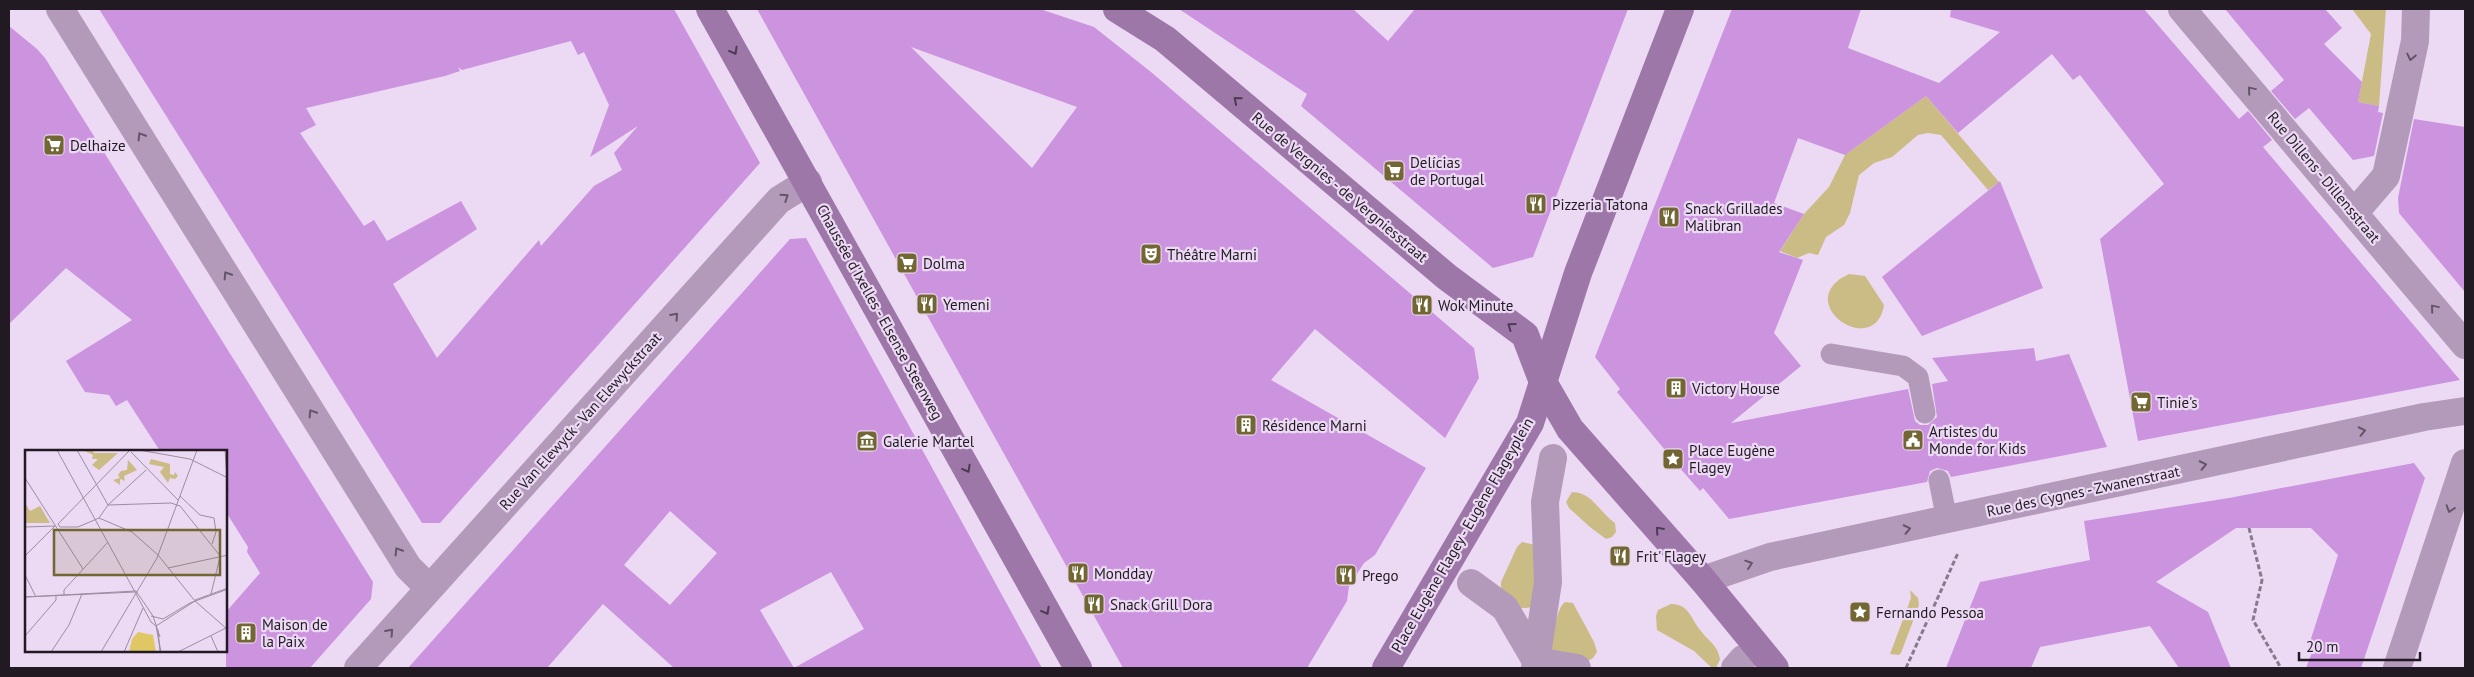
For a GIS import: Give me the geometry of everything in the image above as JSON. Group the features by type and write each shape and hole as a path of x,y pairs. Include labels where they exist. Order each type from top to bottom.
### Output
{"street":[{"path":"60,9 408,568 429,588"},
{"name":"Chaussée d'Ixelles - Elsense Steenweg","path":"710,9 1078,668"},
{"name":"Rue de Vergnies - de Vergniesstraat","path":"1117,9 1165,39 1447,277 1524,335 1543,382"},
{"name":"Place Eugène Flagey - Eugène Flageyplein","path":"1386,668 1530,422 1578,273 1680,9"},
{"name":"Rue Dillens - Dillensstraat","path":"2182,9 2355,212 2465,345"},
{"path":"2355,212 2386,176 2414,41 2416,9"},
{"name":"Rue Van Elewyck - Van Elewyckstraat","path":"358,668 779,200 808,182"},
{"path":"1543,382 1570,428 1703,580 1775,668"},
{"name":"Rue des Cygnes - Zwanenstraat","path":"1703,580 1770,557 2424,417 2465,410"},
{"path":"1535,665 1548,582 1545,502 1552,458"},
{"path":"2397,668 2465,463"},
{"path":"1471,583 1505,608 1535,665"},
{"path":"1535,665 1577,668"}],"lane":[{"path":"1831,354 1903,366 1918,377 1925,413"},
{"path":"1939,480 1947,520"}],"path":[{"path":"2249,528 2262,580 2253,620 2281,668"},
{"path":"1906,668 1958,553"}],"shaded area":[{"path":"2352,9 2386,9 2379,106 2358,102 2371,34"},
{"path":"1926,96 1999,182 1988,190 1941,135 1928,133 1918,135 1892,157 1874,163 1859,175 1850,213 1844,225 1826,237 1818,255 1809,253 1797,258 1780,251 1804,214 1829,187 1845,155"},
{"path":"1849,274 1865,276 1884,305 1877,321 1866,328 1853,327 1841,321 1831,311 1828,299 1833,286"},
{"path":"1572,492 1585,495 1615,523 1616,532 1612,537 1606,539 1569,508 1566,502"},
{"path":"1522,542 1536,545 1534,606 1527,608 1515,607 1510,604 1501,589 1501,582 1517,547"},
{"path":"1910,590 1918,598 1919,605 1901,653 1899,655 1890,654 1911,598"},
{"path":"1565,602 1573,603 1594,642 1597,652 1593,658 1585,663 1551,652 1547,637 1554,627 1560,609"},
{"path":"1671,604 1686,610 1704,635 1715,646 1720,659 1716,668 1712,668 1694,651 1657,630 1656,616 1658,610"}],"building":[{"path":"99,9 674,9 760,163 440,523 422,523","holes":["571,41 578,55 584,52 609,105 590,157 638,126 614,153 622,170 594,186 541,246 539,240 437,358 393,284 477,229 461,201 387,241 374,220 364,226 300,133 316,125 306,108 445,76 460,71 458,67 462,70"]},
{"path":"757,9 1040,9 1094,27 1151,72 1474,348 1479,378 1445,438 1315,329 1271,380 1426,468 1375,555 1364,563 1349,586 1347,601 1307,668 1123,668","holes":["911,47 1077,107 1032,168"]},
{"path":"1179,9 1353,9 1388,41 1415,9 1628,9 1533,257 1493,268 1301,106 1307,94"},
{"path":"1732,9 1861,9 1848,48 1939,83 2000,32 1950,17 1951,9 2144,9 2239,119 2248,111 2272,140 2263,147 2460,380 2138,441 2100,239 2164,184 2080,75 2073,80 2052,54 1958,133 1926,96 1845,155 1798,138 1774,203 1804,214 1779,252 1803,260 1774,333 1801,366 1731,423 1908,389 1915,421 1920,425 1928,425 1937,417 1932,384 1948,381 1932,358 2034,348 2036,361 2069,354 2107,447 1951,477 1948,471 1937,468 1930,471 1927,482 1729,519 1703,488 1700,491 1679,467 1617,392 1620,389 1595,357"},
{"path":"2225,9 2325,9 2342,28 2324,44 2362,82 2358,102 2379,106 2378,112 2383,113 2374,156 2353,160 2309,108 2295,119 2271,91 2284,80"},
{"path":"9,26 45,58 373,582 371,599 310,668 226,668 228,610 260,573 247,552 248,547 228,515 228,450 159,450 127,400 116,406 109,395 85,392 66,361 132,320 66,268 9,324"},
{"path":"2414,119 2465,127 2465,292 2399,213 2398,198"},
{"path":"2000,181 2043,288 1922,336 1882,277"},
{"path":"806,238 1042,668 794,668 674,668 603,604 547,668 408,668 790,239","holes":["670,511 717,553 670,605 624,565","831,572 864,629 794,668 760,610"]},
{"path":"2414,463 2425,478 2361,668 2306,668 2313,650 2308,648 2338,555 2311,528 2236,528 2156,582 2208,612 2231,668 2179,668 2150,626 2040,647 2031,668 1946,668 1980,582 2090,560 2084,521 2229,498"}],"place":[{"name":"Delhaize","path":"54,145"},
{"name":"Delícias de Portugal","path":"1394,171"},
{"name":"Pizzeria Tatona","path":"1536,204"},
{"name":"Snack Grillades Malibran","path":"1669,217"},
{"name":"Théâtre Marni","path":"1151,254"},
{"name":"Dolma","path":"907,263"},
{"name":"Yemeni","path":"927,304"},
{"name":"Wok Minute","path":"1422,305"},
{"name":"Victory House","path":"1676,388"},
{"name":"Tinie's","path":"2141,402"},
{"name":"Résidence Marni","path":"1246,425"},
{"name":"Artistes du Monde for Kids","path":"1913,440"},
{"name":"Galerie Martel","path":"867,441"},
{"name":"Place Eugène Flagey","path":"1673,459"},
{"name":"Frit' Flagey","path":"1620,556"},
{"name":"Mondday","path":"1078,573"},
{"name":"Prego","path":"1346,575"},
{"name":"Snack Grill Dora","path":"1094,604"},
{"name":"Fernando Pessoa","path":"1860,612"},
{"name":"Maison de la Paix","path":"246,633"}]}
